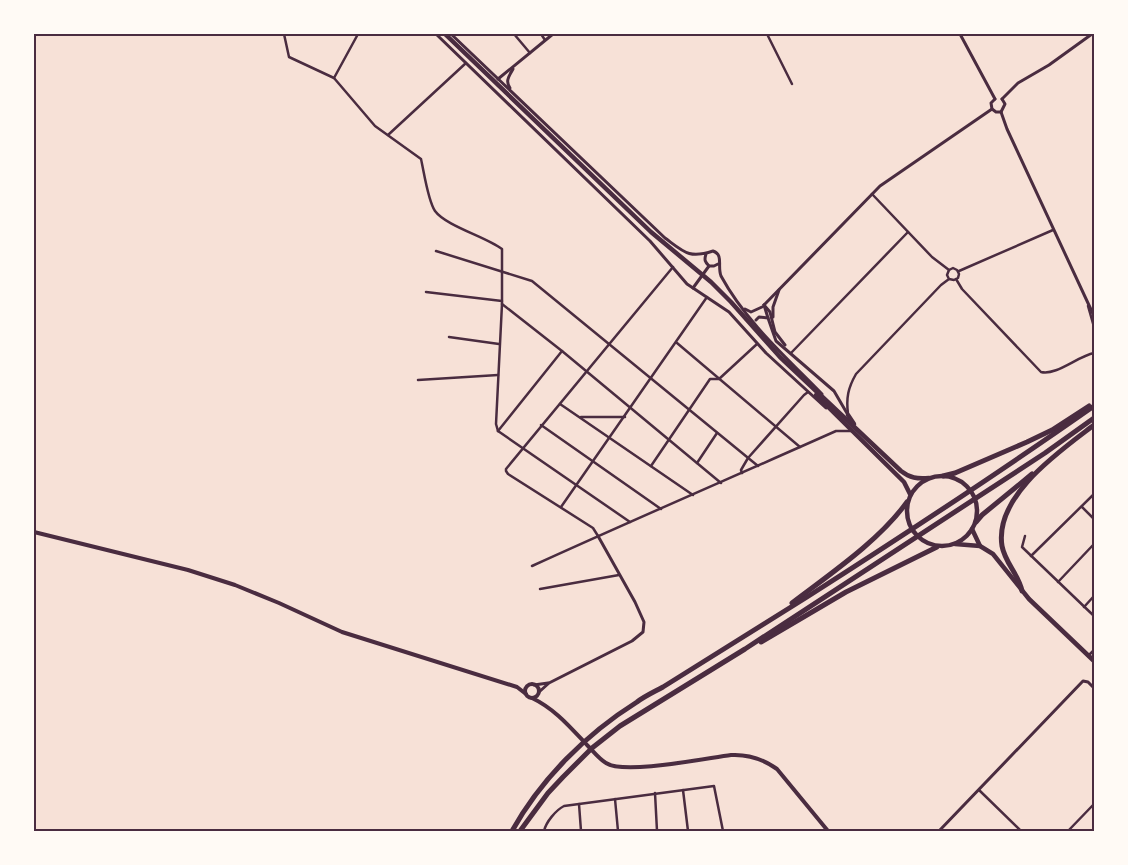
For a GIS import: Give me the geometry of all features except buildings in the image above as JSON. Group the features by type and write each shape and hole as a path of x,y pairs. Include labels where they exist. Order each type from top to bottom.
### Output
{"highway":[{"path":"943,476 955,473 1027,442 1052,430 1094,405"},
{"path":"512,831 526,808 544,785 577,749 605,724 637,702 872,556 1036,447 1094,405"},
{"path":"520,831 548,793 592,748 620,726 745,650 934,524 1045,453 1094,418"},
{"path":"976,522 996,503 1094,424"},
{"path":"1022,591 1021,585 1004,554 1001,536 1002,527 1007,512 1015,498 1044,466"},
{"path":"757,628 827,577 874,538 899,514 907,502"},
{"path":"745,650 769,638 846,592 937,547"}],"main road":[{"path":"441,34 649,234 723,298 835,416 904,482 910,494"},
{"path":"446,34 651,232 718,289 780,356 907,476 919,479 943,476 953,478 962,482 971,491 977,508 976,522 965,538 955,544"},
{"path":"848,415 859,431"},
{"path":"929,478 921,482 910,494 907,502 907,520 914,534 926,543 937,547 955,544 980,546 993,554 1022,591 1094,661"},
{"path":"972,529 980,546"},
{"path":"34,532 188,570 235,585 342,632 517,687 558,714 598,756 614,767 623,768 742,754 767,762 777,769 828,831"},
{"path":"517,687 534,685 538,687 543,703"},
{"path":"526,694 525,690 528,686"},
{"path":"532,698 537,696 539,692"}],"street":[{"path":"284,34 289,57 334,78 375,126 421,159 432,204 436,212 449,222 502,249 502,303 496,424 498,431 630,522"},
{"path":"334,78 358,34"},
{"path":"436,34 650,241 687,284 723,308 758,344 835,416"},
{"path":"451,34 658,233 693,255 706,254 713,251 717,253 720,260 719,271 724,281 756,326 828,400"},
{"path":"514,34 530,53"},
{"path":"541,34 545,40"},
{"path":"498,79 553,34"},
{"path":"767,34 792,84"},
{"path":"960,34 995,99"},
{"path":"1001,112 996,112 992,109 991,103 995,99 1002,99 1018,83 1050,65 1092,34"},
{"path":"388,136 466,63"},
{"path":"515,66 507,80 507,84 515,95"},
{"path":"1001,112 1005,107 1002,99"},
{"path":"756,326 756,320 763,306 872,194 896,174 992,109"},
{"path":"1001,112 1053,230 1094,316"},
{"path":"872,194 932,257 948,270"},
{"path":"958,272 1053,230"},
{"path":"791,353 908,232"},
{"path":"436,251 532,281 758,466"},
{"path":"706,254 706,263 710,266"},
{"path":"693,288 710,266 719,264"},
{"path":"539,692 549,683 632,641 642,632 644,622 635,602 593,528 506,471 541,425 673,267"},
{"path":"948,270 953,268 958,272"},
{"path":"948,270 949,279"},
{"path":"956,279 959,276 958,272"},
{"path":"848,415 848,390 856,374 949,279 956,279"},
{"path":"956,279 962,289 1041,372 1050,373 1094,352"},
{"path":"770,318 779,289"},
{"path":"426,292 502,303 721,483"},
{"path":"561,507 707,297"},
{"path":"1088,305 1094,327"},
{"path":"742,307 751,312 763,306"},
{"path":"763,306 770,318 776,341 834,391 848,415"},
{"path":"756,320 759,317 770,318"},
{"path":"449,337 500,344"},
{"path":"676,343 800,447"},
{"path":"650,466 710,379 719,379 758,344"},
{"path":"498,431 562,352"},
{"path":"418,380 498,375"},
{"path":"742,473 742,466 748,458 808,392"},
{"path":"560,404 692,495"},
{"path":"580,418 625,417"},
{"path":"541,425 662,509"},
{"path":"532,566 836,431 851,430"},
{"path":"696,463 717,433"},
{"path":"1030,556 1094,494"},
{"path":"1082,507 1094,519"},
{"path":"1025,536 1022,547 1094,616"},
{"path":"1058,582 1094,544"},
{"path":"540,589 619,574"},
{"path":"1084,607 1094,596"},
{"path":"1088,656 1094,650"},
{"path":"939,831 1083,681 1088,682 1094,688"},
{"path":"534,685 549,683"},
{"path":"544,831 560,807 714,786 723,831"},
{"path":"683,790 688,831"},
{"path":"979,790 1021,831"},
{"path":"655,794 657,831"},
{"path":"615,799 618,831"},
{"path":"579,804 581,831"},
{"path":"1068,831 1094,804"}]}
